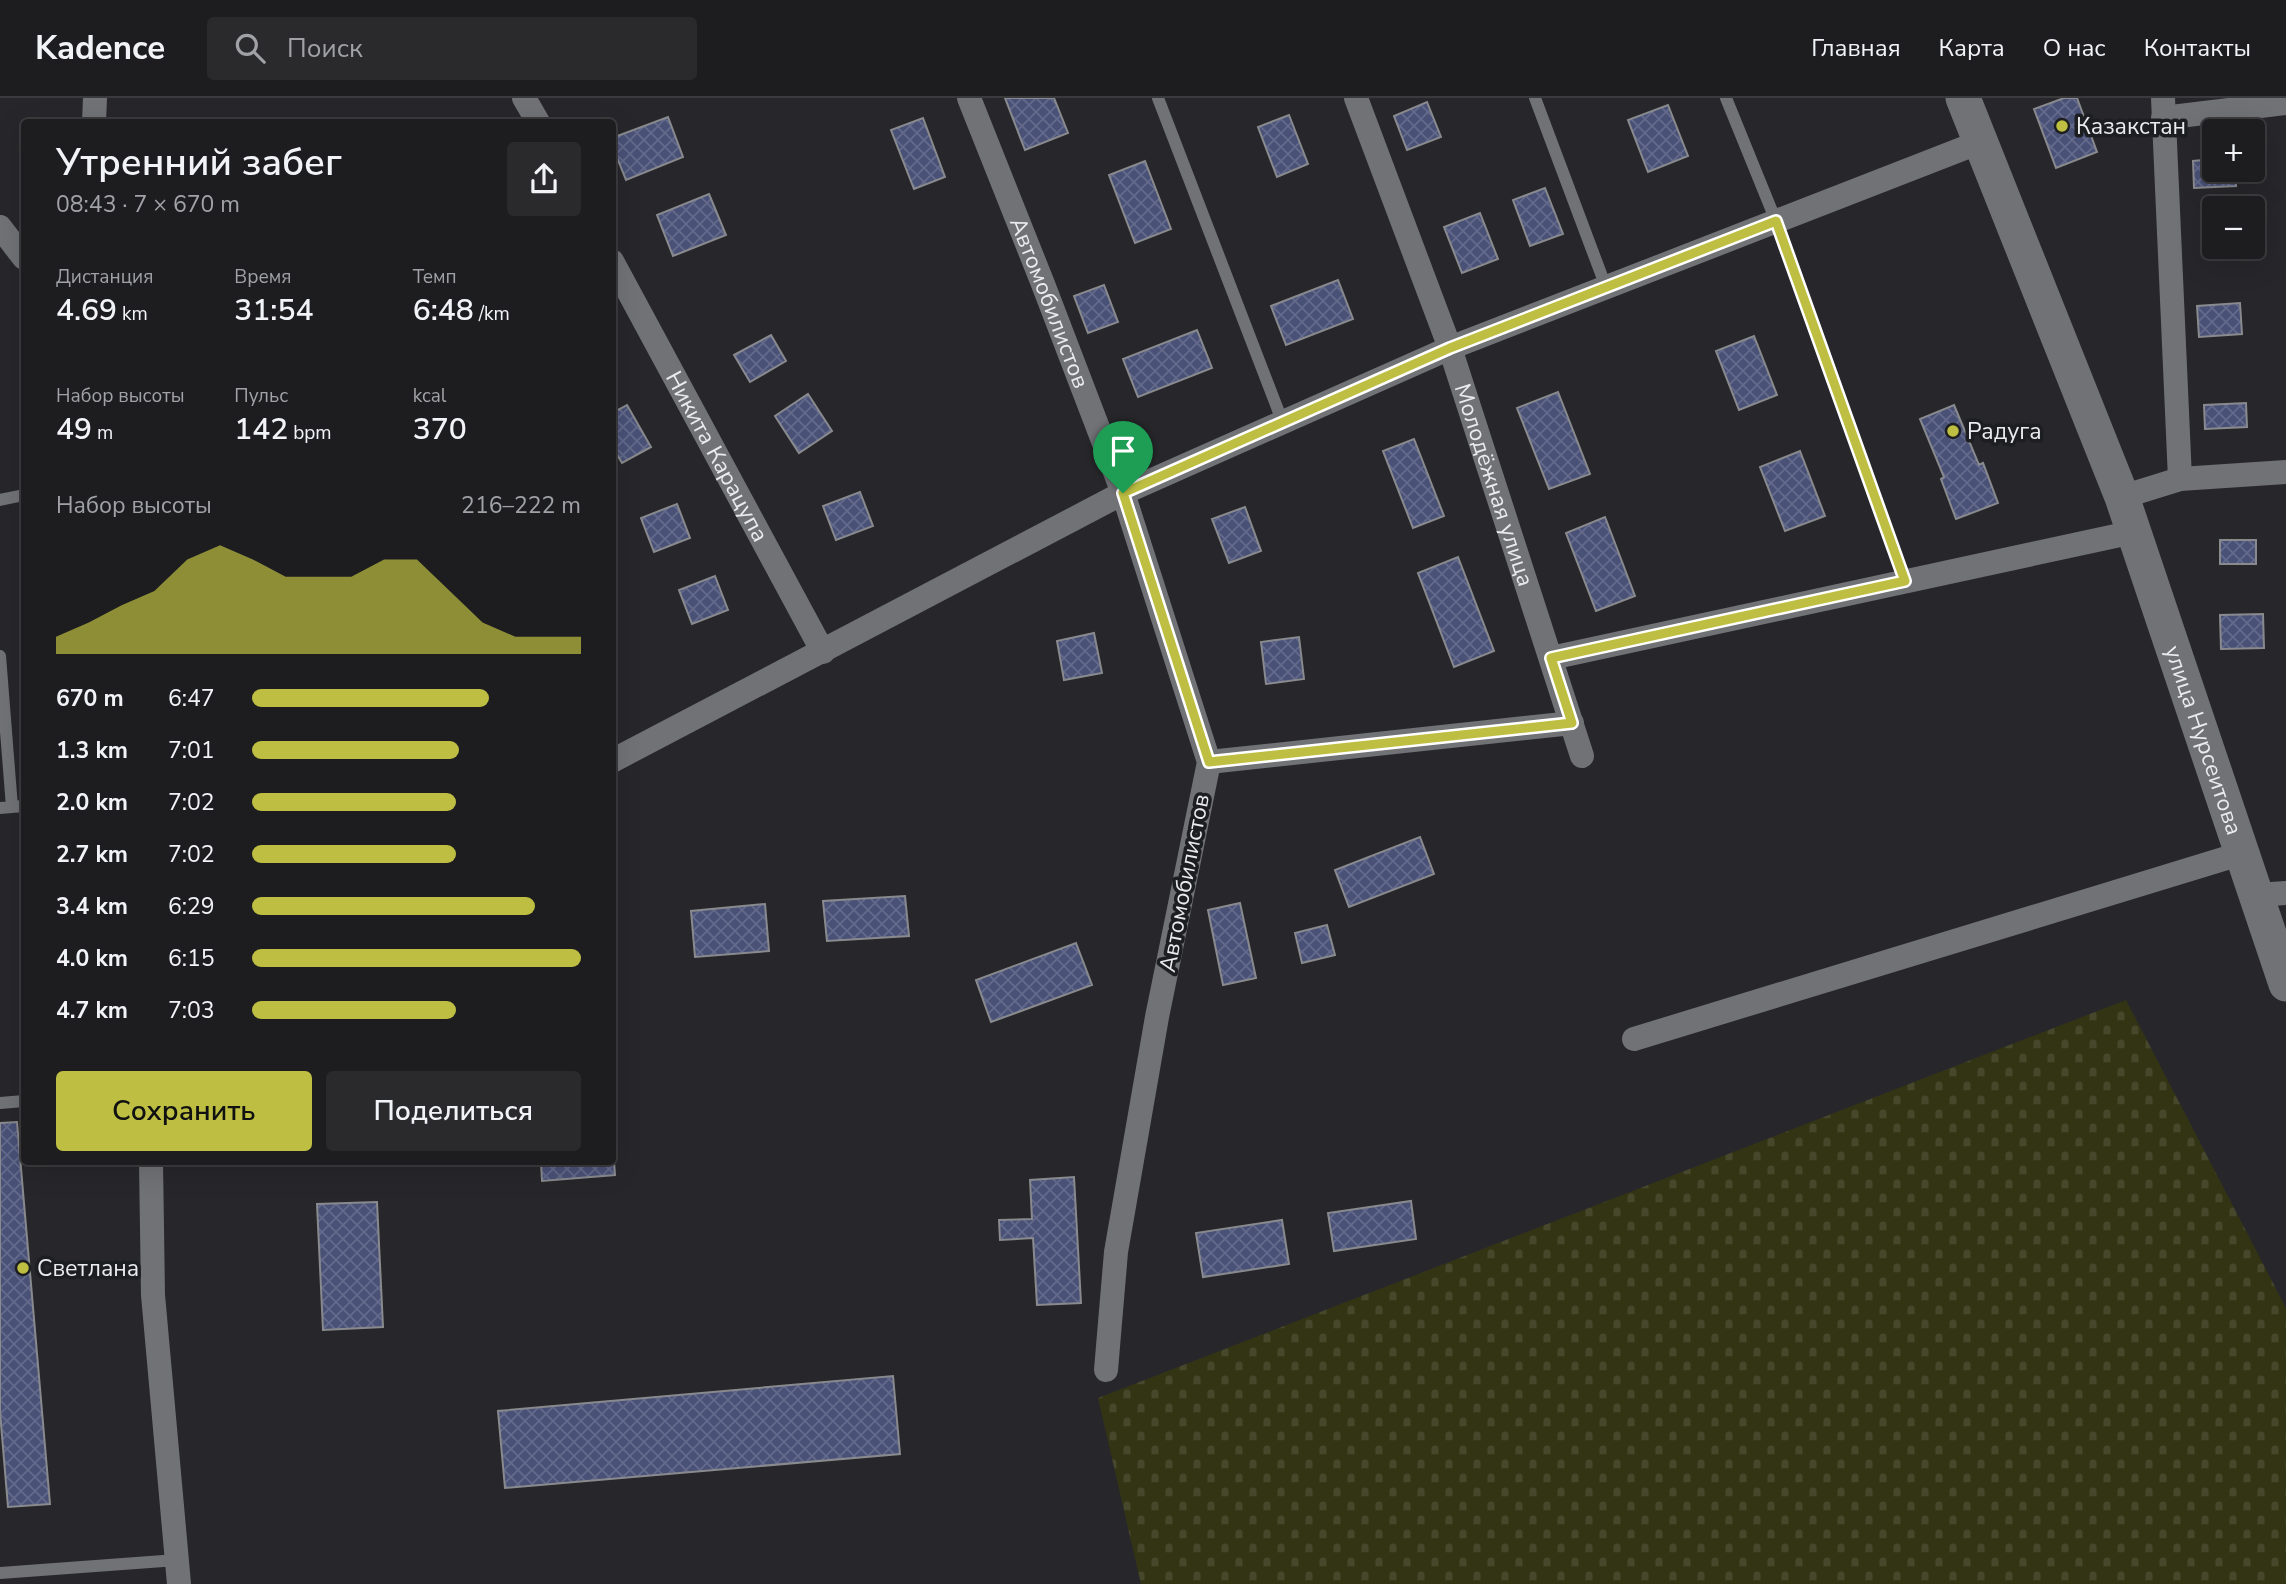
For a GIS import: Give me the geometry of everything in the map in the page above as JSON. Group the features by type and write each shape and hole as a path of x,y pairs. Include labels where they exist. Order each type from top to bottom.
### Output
{"main road":[{"name":"улица Нурсеитова","path":"1963,98 2122,497 2243,853 2272,894 2286,984"}],"street":[{"path":"94,119 95,98"},
{"path":"524,98 536,119"},
{"name":"Автомобилистов","path":"969,98 1123,493 1209,762 1157,1017 1116,1252 1107,1370"},
{"name":"Молодёжная улица","path":"1356,98 1450,348 1583,756"},
{"path":"2180,479 2163,108 2286,103"},
{"path":"616,759 1123,493 1450,348 1980,142"},
{"path":"0,227 21,254"},
{"name":"Никита Карацупа","path":"616,268 823,652"},
{"path":"2122,497 2180,479 2286,472"},
{"path":"1551,658 2134,532"},
{"path":"1209,762 1572,723"},
{"path":"1634,1039 2243,853"},
{"path":"151,1165 153,1295 178,1572"}],"lane":[{"path":"1158,98 1283,423"},
{"path":"1535,98 1606,287"},
{"path":"1726,98 1776,221 1905,581"},
{"path":"0,500 21,496"},
{"path":"0,656 12,807"},
{"path":"0,1103 21,1101"},
{"path":"0,1573 178,1572"}],"green space":[{"path":"2126,1000 2286,1308 2286,1584 1141,1584 1098,1398"}],"building":[{"path":"1005,98 1054,98 1068,133 1025,150"},
{"path":"2064,98 2077,98 2097,152 2056,168 2034,109"},
{"path":"1427,102 1441,137 1407,150 1394,116"},
{"path":"1668,105 1688,156 1648,172 1628,120"},
{"path":"1289,115 1308,164 1277,177 1258,127"},
{"path":"668,117 683,157 626,180 616,155 616,136"},
{"path":"923,118 945,177 914,189 891,130"},
{"path":"2202,160 2202,182 2236,182 2236,186 2194,188 2193,161"},
{"path":"1145,161 1171,229 1135,243 1109,175"},
{"path":"1545,188 1563,234 1530,246 1513,200"},
{"path":"709,194 726,235 673,256 657,215"},
{"path":"1480,213 1498,259 1462,273 1444,227"},
{"path":"1338,280 1353,319 1286,345 1271,306"},
{"path":"1104,285 1118,322 1088,333 1074,296"},
{"path":"2240,303 2242,334 2199,337 2197,306"},
{"path":"1197,330 1212,368 1138,397 1123,359"},
{"path":"771,335 786,361 750,382 734,355"},
{"path":"1754,336 1777,395 1739,410 1716,351"},
{"path":"1558,392 1590,474 1549,489 1517,408"},
{"path":"808,394 832,431 799,453 775,416"},
{"path":"2246,403 2247,427 2205,429 2204,405"},
{"path":"627,405 651,447 622,463 616,453 616,411"},
{"path":"1954,405 1979,465 1983,463 1998,503 1956,519 1941,479 1944,477 1920,419"},
{"path":"1414,439 1444,516 1413,528 1383,451"},
{"path":"1800,451 1825,516 1785,531 1760,467"},
{"path":"860,492 873,526 836,540 823,506"},
{"path":"677,504 690,538 654,552 641,518"},
{"path":"1245,507 1261,551 1229,563 1212,519"},
{"path":"1605,517 1635,596 1596,611 1566,533"},
{"path":"2220,540 2256,540 2256,564 2220,564"},
{"path":"1458,557 1494,651 1454,667 1418,573"},
{"path":"715,576 728,610 692,624 679,590"},
{"path":"2263,614 2264,648 2221,649 2220,615"},
{"path":"1094,633 1102,673 1064,680 1057,641"},
{"path":"1299,637 1304,679 1266,684 1261,642"},
{"path":"1420,837 1434,874 1349,907 1335,870"},
{"path":"905,896 909,936 827,941 823,901"},
{"path":"1240,903 1256,978 1223,985 1208,910"},
{"path":"765,904 769,951 695,957 691,911"},
{"path":"1327,925 1335,955 1302,963 1295,933"},
{"path":"1076,943 1092,985 991,1022 976,980"},
{"path":"17,1122 50,1504 8,1507 0,1412 0,1123"},
{"path":"541,1165 614,1165 615,1175 542,1181"},
{"path":"1074,1177 1081,1303 1037,1305 1033,1238 1000,1240 999,1220 1032,1219 1030,1180"},
{"path":"1411,1201 1416,1239 1334,1251 1328,1213"},
{"path":"377,1202 383,1327 323,1330 317,1204"},
{"path":"1282,1220 1289,1264 1203,1277 1196,1233"},
{"path":"893,1376 900,1454 505,1488 498,1411"}],"place":[{"name":"Казакстан","path":"2062,126"},
{"name":"Радуга","path":"1953,431"},
{"name":"Светлана","path":"23,1268"}],"route":[{"path":"1776,221 1905,581 1551,658 1572,723 1209,762 1123,493 1450,348 1776,221"}]}
